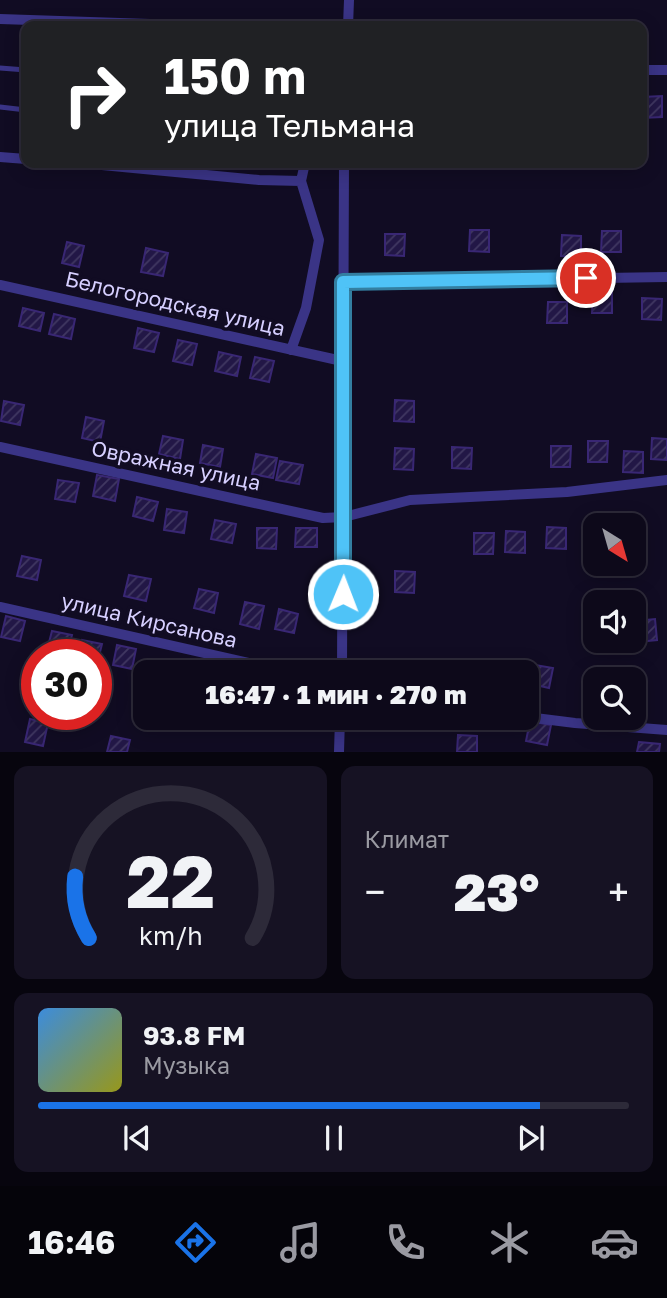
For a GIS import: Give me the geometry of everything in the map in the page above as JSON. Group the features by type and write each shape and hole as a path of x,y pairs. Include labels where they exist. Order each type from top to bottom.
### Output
{"street":[{"path":"348,21 349,0"},
{"path":"0,19 60,21"},
{"path":"647,69 667,70"},
{"path":"0,157 21,159"},
{"path":"133,168 259,180 301,181"},
{"path":"291,350 306,308 319,240 301,181 304,168"},
{"path":"342,660 345,168"},
{"path":"343,282 667,277"},
{"name":"Белогородская улица","path":"0,285 342,361"},
{"name":"Овражная улица","path":"0,447 323,518 344,517 410,500 566,492 667,480"},
{"name":"улица Кирсанова","path":"0,607 236,660"},
{"path":"539,718 667,730"},
{"path":"339,752 340,730"}],"lane":[{"path":"0,68 21,70"},
{"path":"0,107 21,109"}],"building":[{"path":"662,96 662,117 647,118 647,97"},
{"path":"470,230 489,230 489,252 469,251"},
{"path":"602,231 621,231 621,252 601,252"},
{"path":"385,234 405,234 404,256 385,255"},
{"path":"562,235 581,236 581,257 561,256"},
{"path":"67,242 84,246 79,267 62,263"},
{"path":"146,248 168,253 163,276 141,272"},
{"path":"593,292 612,292 612,313 592,313"},
{"path":"642,298 662,299 661,320 642,319"},
{"path":"548,302 567,302 567,323 547,323"},
{"path":"23,308 44,313 40,331 19,326"},
{"path":"54,314 75,319 71,339 49,334"},
{"path":"138,328 159,333 154,352 134,348"},
{"path":"178,340 197,344 192,365 173,361"},
{"path":"219,352 241,357 237,376 215,371"},
{"path":"255,357 274,361 269,382 250,378"},
{"path":"395,400 414,401 414,422 394,421"},
{"path":"4,401 24,405 20,425 1,421"},
{"path":"86,417 104,421 100,442 82,438"},
{"path":"163,436 183,440 180,459 159,454"},
{"path":"652,438 667,439 667,460 651,459"},
{"path":"588,441 608,441 607,462 588,462"},
{"path":"203,445 223,449 220,467 200,463"},
{"path":"551,446 571,446 570,467 551,467"},
{"path":"452,447 472,448 471,469 452,468"},
{"path":"395,448 414,449 413,470 394,469"},
{"path":"624,451 643,452 643,473 623,472"},
{"path":"256,454 277,458 273,478 252,474"},
{"path":"280,461 303,465 299,484 276,480"},
{"path":"97,475 119,479 115,501 93,496"},
{"path":"58,480 79,483 75,502 55,499"},
{"path":"137,497 158,502 153,521 133,516"},
{"path":"167,509 187,512 184,533 164,530"},
{"path":"215,520 236,524 232,543 211,539"},
{"path":"547,527 566,528 566,549 546,548"},
{"path":"257,528 277,528 276,549 257,548"},
{"path":"296,528 317,528 317,547 295,547"},
{"path":"506,531 525,532 525,553 505,552"},
{"path":"474,533 494,533 493,554 474,554"},
{"path":"22,556 41,560 37,580 17,576"},
{"path":"395,571 415,572 414,593 395,592"},
{"path":"129,575 151,579 146,601 124,596"},
{"path":"199,589 218,593 214,613 194,608"},
{"path":"245,602 264,606 259,629 240,624"},
{"path":"279,609 298,614 294,633 275,629"},
{"path":"6,616 25,621 20,641 1,637"},
{"path":"655,619 657,640 646,641 646,620"},
{"path":"52,631 72,635 71,639 50,639"},
{"path":"117,645 136,649 132,669 113,665"},
{"path":"539,666 553,668 549,688 539,686"},
{"path":"539,723 551,725 547,745 526,741 528,730 539,730"},
{"path":"28,730 46,730 43,746 25,742"},
{"path":"458,735 477,736 477,752 457,752"},
{"path":"111,736 130,740 127,752 107,752"},
{"path":"639,742 660,744 659,752 637,752"}],"route":[{"path":"343,594 343,282 586,278"}]}
